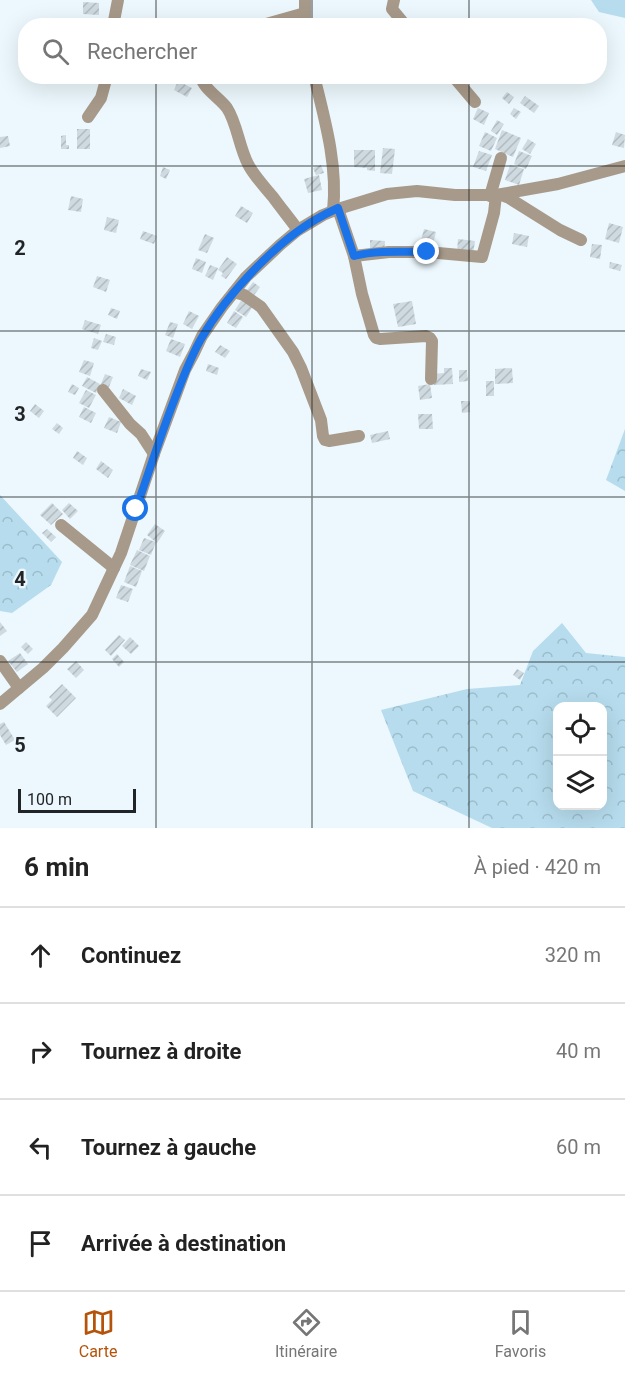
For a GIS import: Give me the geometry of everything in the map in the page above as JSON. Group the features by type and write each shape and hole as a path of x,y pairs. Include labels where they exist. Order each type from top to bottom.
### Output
{"street":[{"path":"115,18 118,0"},
{"path":"394,0 392,9 399,18"},
{"path":"287,18 305,13"},
{"path":"88,117 101,98 105,84"},
{"path":"203,84 229,110 247,163 298,230"},
{"path":"316,84 331,152 335,210 354,256 374,334 380,339 426,336 430,338 432,341 430,379"},
{"path":"460,84 475,102"},
{"path":"354,256 389,252 427,252 482,257 494,213 501,158"},
{"path":"0,704 63,648 92,615 122,553 154,454 185,370 202,336 234,292 280,244 298,230 335,210 404,191 495,195 558,184 625,166"},
{"path":"495,195 509,198 560,230 581,240"},
{"path":"234,292 244,295 261,307 293,352 302,368 321,420 322,436 325,440 359,436"},
{"path":"103,390 141,434 154,454"},
{"path":"61,525 114,568"},
{"path":"0,661 19,688"}],"green space":[{"path":"591,0 625,0 625,18 599,12"},
{"path":"625,429 625,491 606,480"},
{"path":"0,495 62,562 51,585 12,613 0,611"},
{"path":"562,623 586,653 625,657 625,828 492,828 413,791 381,710 467,689 520,685 533,651"}],"building":[{"path":"83,2 99,3 99,15 83,14"},
{"path":"177,84 184,84 192,88 187,97 174,90"},
{"path":"507,92 514,97 509,104 502,98"},
{"path":"525,96 539,106 534,113 520,103"},
{"path":"478,108 489,113 484,125 473,119"},
{"path":"514,108 521,112 516,119 510,114"},
{"path":"497,120 504,124 497,135 491,131"},
{"path":"77,129 90,129 90,149 77,149"},
{"path":"502,130 521,138 513,157 495,149"},
{"path":"485,132 497,138 491,151 479,146"},
{"path":"616,132 625,135 624,148 612,145"},
{"path":"66,135 66,145 69,145 69,149 61,149 61,136"},
{"path":"8,136 10,146 0,148 0,137"},
{"path":"528,139 536,144 530,154 522,149"},
{"path":"383,148 395,149 392,174 380,173"},
{"path":"354,150 375,150 375,171 354,167"},
{"path":"479,151 492,155 486,171 473,167"},
{"path":"519,151 532,156 526,169 514,164"},
{"path":"321,165 324,173 316,175 313,168"},
{"path":"510,165 524,169 519,185 505,180"},
{"path":"163,167 170,170 166,179 160,176"},
{"path":"319,175 322,190 308,193 304,179"},
{"path":"71,196 83,199 81,212 68,210"},
{"path":"241,206 253,213 247,223 235,216"},
{"path":"107,217 119,220 116,233 104,230"},
{"path":"609,223 623,227 619,243 605,239"},
{"path":"424,229 436,232 433,244 421,241"},
{"path":"143,231 157,236 154,244 140,239"},
{"path":"514,233 529,236 527,247 512,244"},
{"path":"205,234 214,238 207,253 198,250"},
{"path":"458,239 475,241 473,254 457,252"},
{"path":"370,240 385,241 384,252 370,251"},
{"path":"592,244 602,245 600,259 590,257"},
{"path":"227,257 237,264 226,279 218,270"},
{"path":"196,258 206,262 202,273 192,269"},
{"path":"610,262 622,265 620,271 609,268"},
{"path":"210,265 218,268 213,280 205,276"},
{"path":"97,276 110,280 106,292 93,287"},
{"path":"253,282 260,287 252,298 245,293"},
{"path":"244,296 255,303 246,317 235,310"},
{"path":"412,301 416,324 398,327 393,304"},
{"path":"111,308 120,311 117,319 108,315"},
{"path":"189,311 199,316 192,329 183,324"},
{"path":"234,311 243,317 236,328 227,323"},
{"path":"85,320 101,325 98,334 82,329"},
{"path":"170,322 178,324 173,338 165,335"},
{"path":"106,334 116,337 114,345 103,342"},
{"path":"94,338 102,341 98,350 91,348"},
{"path":"171,339 185,344 180,357 166,351"},
{"path":"220,345 230,351 225,358 215,352"},
{"path":"84,360 94,363 90,376 79,372"},
{"path":"208,364 219,368 217,375 206,371"},
{"path":"444,368 452,368 453,384 434,385 433,374 444,373"},
{"path":"512,368 513,383 495,384 495,369"},
{"path":"141,369 151,372 147,380 138,376"},
{"path":"459,370 467,370 468,381 459,382"},
{"path":"105,374 113,377 109,387 101,384"},
{"path":"87,377 100,384 96,393 82,386"},
{"path":"486,381 494,381 494,396 486,396"},
{"path":"72,384 79,388 75,395 68,392"},
{"path":"430,384 432,398 420,400 418,386"},
{"path":"123,389 136,396 132,405 119,398"},
{"path":"86,390 96,395 89,408 79,403"},
{"path":"461,401 470,401 470,412 462,413"},
{"path":"35,404 44,411 39,418 30,411"},
{"path":"84,407 96,413 91,423 79,417"},
{"path":"418,414 432,414 433,429 419,429"},
{"path":"109,417 121,422 117,433 104,428"},
{"path":"57,423 63,428 59,434 52,429"},
{"path":"388,431 390,439 372,443 370,435"},
{"path":"77,451 87,458 83,465 73,458"},
{"path":"101,461 113,470 108,478 96,469"},
{"path":"52,503 63,514 51,525 40,515"},
{"path":"69,503 78,511 70,519 62,510"},
{"path":"155,524 165,531 157,543 147,535"},
{"path":"47,529 56,537 51,542 42,533"},
{"path":"144,538 156,542 151,555 139,550"},
{"path":"137,550 150,556 144,571 130,565"},
{"path":"130,566 142,571 136,587 124,582"},
{"path":"121,585 133,589 128,602 116,598"},
{"path":"0,622 7,631 0,636"},
{"path":"119,635 125,640 111,656 105,650"},
{"path":"130,637 139,646 131,654 122,646"},
{"path":"26,642 33,649 28,654 21,647"},
{"path":"20,653 28,664 17,672 8,661"},
{"path":"117,654 124,662 119,667 112,659"},
{"path":"76,661 84,670 76,678 67,669"},
{"path":"517,669 524,673 520,680 513,675"},
{"path":"62,684 76,698 57,717 46,706 52,700 49,697"},
{"path":"4,722 15,740 6,745 0,735 0,724"}],"route":[{"path":"136,509 185,370 202,336 246,278 280,244 298,230 338,208 354,256 389,252 427,252"}]}
